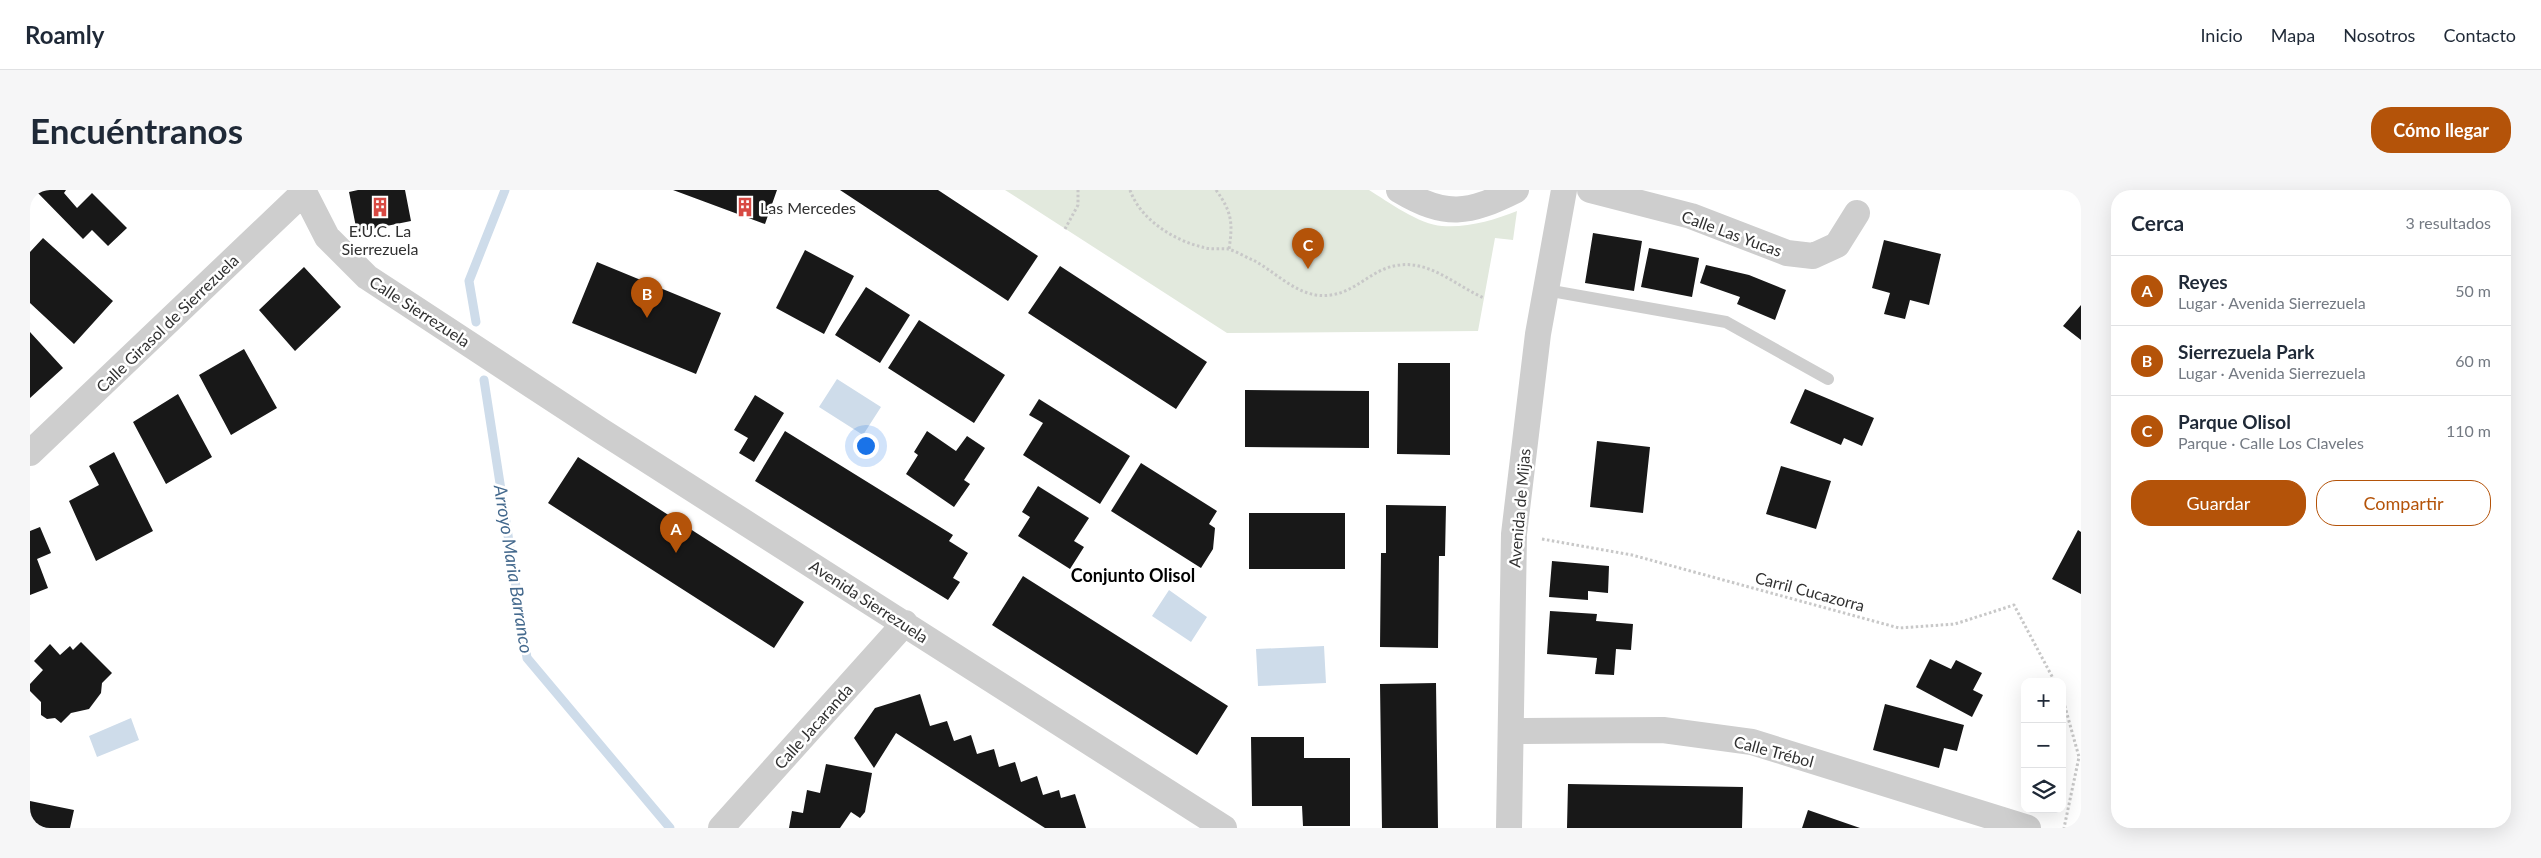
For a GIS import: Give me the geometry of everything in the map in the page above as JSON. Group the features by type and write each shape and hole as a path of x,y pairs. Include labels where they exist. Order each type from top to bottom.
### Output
{"street":[{"path":"1399,190 1416,200 1443,210 1468,208 1496,200 1516,190"},
{"name":"Avenida de Mijas","path":"1509,828 1514,534 1538,334 1564,190"},
{"name":"Calle Las Yucas","path":"1590,190 1691,216 1786,253 1813,256 1837,244 1857,212"},
{"name":"Calle Sierrezuela","path":"303,191 327,237 367,277 514,373"},
{"name":"Calle Girasol de Sierrezuela","path":"30,453 303,191"},
{"name":"Avenida Sierrezuela","path":"514,373 1224,828"},
{"name":"Calle Jacaranda","path":"721,828 905,623"},
{"name":"Calle Trébol","path":"1511,731 1663,730 1752,742 2028,828"}],"lane":[{"path":"1546,290 1726,322 1828,379"}],"path":[{"path":"1065,229 1078,204 1078,190"},
{"path":"1130,190 1135,204 1151,220 1179,239 1203,248 1229,250 1255,261 1291,285 1315,295 1336,296 1360,285 1380,272 1400,265 1424,268 1484,298"},
{"path":"1216,190 1229,207 1232,230 1229,250"},
{"name":"Carril Cucazorra","path":"1514,534 1632,555 1899,628 1955,624 2014,605 2053,678"},
{"path":"2064,828 2079,756 2066,710"}],"shaded area":[{"path":"1005,190 1369,190 1424,222 1442,226 1481,223 1517,211 1513,240 1495,238 1478,331 1227,333"}],"water":[{"path":"837,379 881,407 863,435 819,407"},
{"path":"1169,590 1207,617 1191,642 1152,616"},
{"path":"1324,646 1326,683 1258,686 1256,649"},
{"path":"131,718 139,740 97,757 89,736"}],"building":[{"path":"35,190 66,190 64,193 77,208 92,193 127,228 108,246 92,230 83,239"},
{"name":"E.U.C. La Sierrezuela","path":"358,190 405,190 411,221 357,232 349,192"},
{"name":"Las Mercedes","path":"673,190 777,190 765,224"},
{"path":"840,190 938,190 1038,256 1008,301"},
{"path":"1593,233 1642,241 1634,291 1585,283"},
{"path":"43,238 113,301 74,344 30,303 30,252"},
{"path":"1884,240 1941,254 1929,305 1910,300 1905,319 1884,314 1890,293 1872,288"},
{"path":"1649,248 1699,258 1692,297 1641,287"},
{"path":"805,250 854,276 824,334 776,308"},
{"path":"597,262 721,313 696,374 572,323"},
{"path":"1706,265 1749,275 1786,290 1775,320 1737,304 1740,297 1700,283"},
{"path":"1060,266 1207,362 1176,409 1028,313"},
{"path":"304,267 341,307 295,351 259,310"},
{"path":"866,287 910,315 880,363 835,335"},
{"path":"2081,305 2081,340 2063,326"},
{"path":"919,320 1005,375 974,423 888,368"},
{"path":"30,332 63,368 30,398"},
{"path":"244,349 277,408 231,435 199,375"},
{"path":"1398,363 1450,363 1450,455 1397,454"},
{"path":"1805,389 1874,418 1862,446 1844,438 1841,445 1790,423"},
{"path":"1245,390 1369,391 1369,448 1245,447"},
{"path":"178,394 212,457 166,484 133,422"},
{"path":"755,395 784,413 754,462 739,453 748,438 734,430"},
{"path":"1039,399 1130,456 1100,504 1023,455 1043,423 1029,415"},
{"path":"785,431 953,535 949,541 968,553 953,578 960,582 948,600 755,481"},
{"path":"927,431 956,451 967,436 985,448 964,480 970,484 954,507 906,474 918,455 914,452"},
{"path":"1597,441 1650,447 1643,513 1590,507"},
{"path":"114,452 153,531 96,561 69,501 99,485 89,466"},
{"path":"578,457 804,602 774,648 548,503"},
{"path":"1141,463 1217,511 1209,524 1215,528 1213,549 1201,568 1111,511"},
{"path":"1781,466 1831,481 1816,529 1766,514"},
{"path":"1038,486 1089,518 1074,541 1084,547 1070,569 1018,536 1030,517 1022,512"},
{"path":"1386,505 1446,506 1445,556 1439,556 1438,648 1380,647 1381,553 1386,553"},
{"path":"1249,513 1345,513 1345,569 1249,569"},
{"path":"40,527 51,553 37,559 48,588 30,595 30,531"},
{"path":"2078,530 2081,532 2081,594 2052,579"},
{"path":"1552,561 1609,566 1608,593 1588,591 1588,600 1549,597"},
{"path":"1023,576 1228,706 1197,755 992,625"},
{"path":"1550,611 1597,614 1596,621 1633,624 1631,650 1616,649 1614,675 1595,674 1597,658 1547,654"},
{"path":"81,642 112,673 102,683 101,693 89,709 71,713 61,723 55,718 47,719 41,715 41,702 30,691 30,684 43,670 34,661 50,644 60,655 70,646 73,650"},
{"path":"1930,659 1951,669 1956,660 1982,673 1973,690 1983,695 1972,717 1916,687"},
{"path":"1436,683 1438,828 1382,828 1380,684"},
{"path":"920,694 930,726 947,721 954,741 971,735 977,754 994,749 999,767 1015,762 1021,782 1037,776 1043,795 1059,790 1061,798 1075,794 1086,828 1045,828 896,733 874,768 854,738 875,708"},
{"path":"1885,704 1964,725 1957,751 1944,748 1939,768 1873,750"},
{"path":"1251,737 1304,737 1304,758 1350,758 1350,826 1303,826 1302,806 1252,806"},
{"path":"826,764 872,773 865,812 860,818 851,812 840,828 789,828 792,811 803,813 807,790 820,793"},
{"path":"1568,784 1743,787 1742,828 1567,828"},
{"path":"30,801 74,810 70,828 30,828"},
{"path":"1808,810 1860,828 1802,828"}],"waterway":[{"name":"Arroyo Maria Barranco","path":"476,322 469,281 505,190"},
{"name":"Arroyo Maria Barranco","path":"484,380 527,658 670,828"}],"place":[{"name":"E.U.C. La Sierrezuela","path":"380,207"},
{"name":"Las Mercedes","path":"745,207"},
{"name":"Parque Olisol","path":"1308,269"},
{"name":"Sierrezuela Park","path":"647,318"},
{"name":"Reyes","path":"676,553"}],"district":[{"name":"Conjunto Olisol","path":"1133,575"}]}
